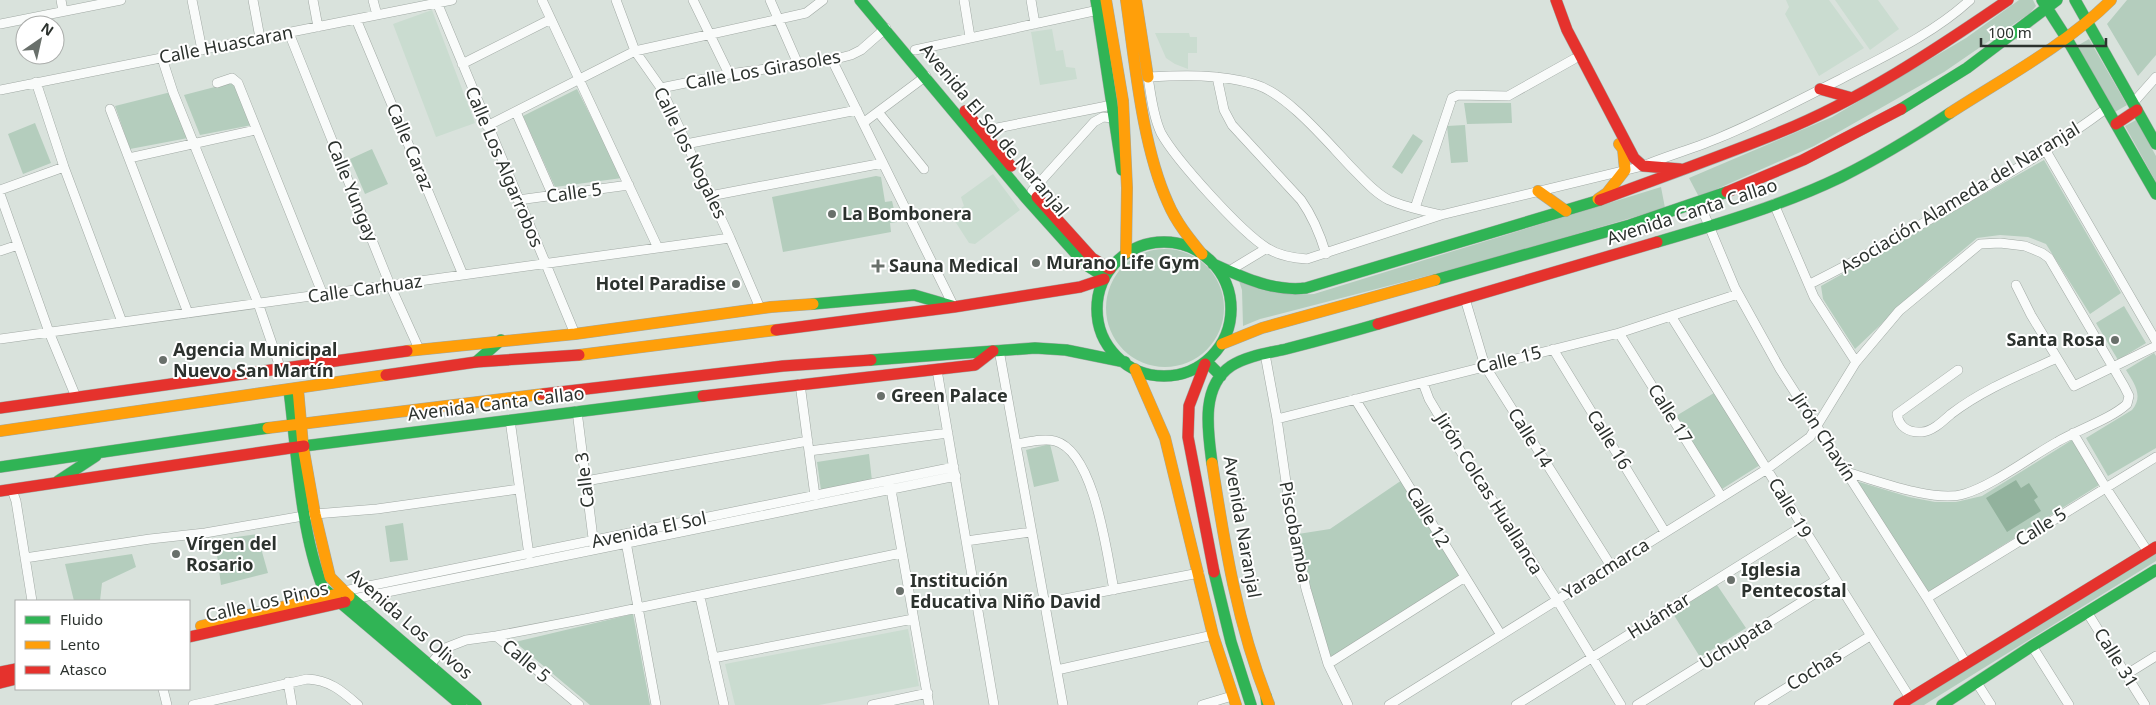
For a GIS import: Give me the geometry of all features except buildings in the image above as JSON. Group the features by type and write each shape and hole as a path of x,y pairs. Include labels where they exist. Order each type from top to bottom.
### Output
{"main road":[{"name":"Avenida El Sol de Naranjal","path":"860,0 886,28 1020,190 1086,265 1106,275"},
{"name":"Avenida El Sol de Naranjal","path":"871,0 1032,191 1106,275"},
{"path":"1126,0 1136,74 1150,152 1158,184 1176,222 1186,238 1213,264 1222,278 1229,294 1230,311 1228,328 1222,344 1206,363 1185,372 1163,375 1130,366"},
{"path":"1136,0 1148,77"},
{"path":"1549,0 1560,34 1623,149 1625,170 1607,193 1592,203"},
{"path":"1556,0 1567,30 1634,158 1643,166 1675,170 1704,162"},
{"path":"1213,264 1278,287 1302,288 1330,282 1566,212 1779,133 1852,98 1939,48 2008,0"},
{"name":"Avenida Canta Callao","path":"1222,344 1262,328 1631,226 1699,202 1802,161 1892,115 1947,82 1993,50 2045,4 2057,0"},
{"path":"2075,0 2156,144"},
{"name":"Avenida Canta Callao","path":"1240,362 1466,302 1709,227 1774,204 1840,177 1904,142 2068,39 2088,23 2111,0"},
{"path":"2045,4 2068,39 2156,194"},
{"path":"1102,5 1123,102 1127,188 1126,253"},
{"path":"1102,5 1113,118 1120,164 1127,188"},
{"path":"1820,89 1852,98"},
{"path":"2116,124 2135,107"},
{"path":"1538,191 1566,212"},
{"path":"1202,254 1184,245 1164,242 1144,245 1126,253 1106,275 1098,297 1097,315 1102,333 1111,350 1130,366 1165,438 1213,635 1234,700"},
{"path":"0,431 476,362 571,355 954,307 1080,287 1106,275"},
{"path":"0,408 280,367 418,349 575,334 760,308 914,295 954,307"},
{"path":"476,362 501,340"},
{"name":"Avenida Canta Callao","path":"0,467 298,424 783,366 1035,348 1058,349 1130,366"},
{"name":"Avenida Canta Callao","path":"0,491 300,447 577,411 800,384 937,370 975,364 996,350"},
{"name":"Avenida Naranjal","path":"1240,362 1221,376 1210,401 1208,426 1220,521 1230,580 1253,660 1268,702"},
{"path":"1206,363 1221,376"},
{"name":"Avenida Naranjal","path":"1206,363 1189,404 1186,421 1188,442 1217,586 1236,662 1251,705"},
{"name":"Avenida Los Olivos","path":"294,389 317,573 324,588 461,705"},
{"path":"58,481 100,454"},
{"name":"Avenida Los Olivos","path":"310,515 330,577 476,705"},
{"path":"1899,705 2152,549"},
{"path":"1942,705 2032,646 2156,570"},
{"name":"Calle Los Pinos","path":"190,637 335,599 344,591"},
{"name":"Calle Los Pinos","path":"190,629 335,599 353,599"},
{"path":"0,672 15,669"},
{"path":"0,682 15,679"}],"street":[{"path":"61,0 63,11"},
{"path":"0,24 121,0"},
{"path":"192,0 202,50"},
{"path":"252,0 260,38"},
{"path":"313,0 318,27"},
{"path":"374,0 377,15"},
{"name":"Calle Huascaran","path":"0,90 452,0"},
{"path":"542,0 658,248"},
{"name":"Calle los Nogales","path":"616,0 635,51 661,88 760,308"},
{"path":"693,0 708,35 729,74"},
{"path":"770,0 798,64"},
{"path":"487,126 635,51 806,13 823,0"},
{"path":"956,0 966,11"},
{"path":"964,0 970,37"},
{"path":"1031,0 1036,24"},
{"path":"1441,215 1388,200 1366,183 1310,125 1277,95 1256,84 1217,77 1189,75 1148,77 1153,108 1161,131 1178,157 1223,207 1267,248 1288,257 1307,259 1441,215 1643,166 1669,154 1720,138 1820,89 1927,32 1970,0"},
{"name":"Calle Los Algarrobos","path":"436,2 575,334"},
{"path":"915,50 1036,24 1102,5"},
{"name":"Calle Caraz","path":"356,19 463,275"},
{"path":"462,64 552,19"},
{"name":"Calle Los Girasoles","path":"661,88 729,74 832,60 851,55 861,50 886,28"},
{"name":"Calle Yungay","path":"289,33 390,285 418,349"},
{"path":"162,58 258,304 280,367"},
{"path":"1415,208 1452,98 1458,95 1508,96 1574,59"},
{"path":"832,60 954,307"},
{"path":"864,123 926,76"},
{"path":"1217,77 1224,110 1232,125 1306,207 1321,236 1326,254"},
{"path":"2135,107 2156,77"},
{"path":"217,83 232,78 236,79 323,295"},
{"path":"36,82 64,167 122,322"},
{"path":"982,131 1112,105"},
{"name":"Asociación Alameda del Naranjal","path":"1810,284 1866,257 2046,151 2107,108"},
{"path":"110,109 188,313"},
{"path":"686,144 857,110"},
{"path":"516,112 553,196"},
{"path":"878,112 924,169"},
{"path":"1032,191 1094,122 1103,117 1113,118"},
{"path":"129,158 256,130"},
{"path":"2046,151 2156,341"},
{"path":"710,196 883,163"},
{"path":"0,190 64,167"},
{"name":"Calle 5","path":"518,200 629,185"},
{"path":"0,194 49,332 76,397"},
{"name":"Jirón Chavín","path":"1699,202 1738,294 1780,369 1927,598 1966,663"},
{"path":"1774,204 1814,297 1856,362"},
{"name":"Calle Carhuaz","path":"0,339 730,238"},
{"name":"Yaracmarca","path":"1389,705 1767,469 1810,437 1856,362 1899,311 1980,244 2025,246 2042,252 2049,258 2129,396 2127,404 2073,433 1982,487 1964,494 1948,496 1930,494 1846,472"},
{"path":"0,251 18,245"},
{"path":"1229,271 1267,248"},
{"path":"2016,285 2074,386 2156,346"},
{"name":"Calle 15","path":"1277,418 1423,383 1619,332 1738,294"},
{"name":"Calle 14","path":"1466,302 1485,366 1611,566"},
{"name":"Calle 19","path":"1671,316 1801,527 1910,698"},
{"name":"Calle 17","path":"1619,332 1722,496"},
{"name":"Calle 16","path":"1553,349 1665,532"},
{"path":"996,350 1017,444 1030,532 1063,705"},
{"name":"Piscobamba","path":"1265,354 1277,418 1293,531 1306,589 1328,664 1348,705"},
{"path":"1958,370 1897,414 1898,422 1914,432 1924,432 1932,429 1967,402 2002,382 2057,358"},
{"path":"937,370 994,705"},
{"name":"Jirón Colcas Huallanca","path":"1423,383 1429,399 1454,441 1557,600 1621,705"},
{"path":"800,384 815,496"},
{"name":"Calle 12","path":"1355,399 1501,635"},
{"name":"Calle 3","path":"577,411 594,545"},
{"path":"510,420 529,555"},
{"path":"586,480 809,446 948,432"},
{"path":"2073,433 2106,488 2152,549"},
{"path":"1017,444 1042,440 1054,441 1064,445 1084,471 1092,488 1114,590"},
{"name":"Calle 5","path":"1927,598 2156,457"},
{"name":"Avenida El Sol","path":"344,591 529,555 626,542 955,472"},
{"path":"890,485 930,705"},
{"name":"Avenida El Sol","path":"353,599 815,496 890,485"},
{"path":"25,558 150,538 205,533 310,515 378,509 519,489"},
{"path":"12,490 32,600"},
{"name":"Huántar","path":"1516,705 1801,527"},
{"path":"966,541 1030,532"},
{"path":"626,542 656,705"},
{"path":"430,665 443,649 466,640 496,636 700,596 901,553"},
{"path":"1044,603 1199,573"},
{"path":"1328,664 1465,577"},
{"name":"Uchupata","path":"1637,705 1835,581"},
{"path":"700,596 724,705"},
{"name":"Calle 31","path":"2087,612 2145,705"},
{"path":"713,658 913,619"},
{"path":"1057,670 1213,635"},
{"name":"Calle 5","path":"496,636 579,705"},
{"name":"Cochas","path":"1758,705 1870,636"},
{"path":"2032,646 2069,705"},
{"path":"2127,674 2156,656"},
{"path":"193,705 307,679 334,685 358,705"},
{"path":"288,682 292,705"},
{"path":"1977,683 1991,705"},
{"path":"163,690 167,705"},
{"path":"872,705 928,693"},
{"path":"1202,705 1234,700"}],"shaded area":[{"path":"1786,0 1829,0 1864,48 1819,76 1785,14 1789,7"},
{"path":"1835,0 1878,0 1899,29 1870,50"},
{"path":"2019,0 2033,0 2036,6 2030,13 1944,72 1814,146 1699,197 1689,178 1832,117 1966,38"},
{"path":"2127,0 2156,0 2156,55 2138,76 2107,24"},
{"path":"432,10 475,123 436,137 393,24"},
{"path":"1052,29 1056,51 1063,50 1066,67 1075,68 1077,79 1040,85 1031,32"},
{"path":"1155,33 1189,33 1190,37 1197,37 1197,53 1188,53 1188,69 1166,58"},
{"path":"2089,39 2127,105 2115,112 2077,46"},
{"path":"234,82 252,125 200,135 184,95"},
{"path":"577,89 622,178 555,187 523,116"},
{"path":"171,92 188,138 130,149 115,106"},
{"path":"1464,103 1511,103 1512,123 1467,124"},
{"path":"2136,120 2156,156 2156,182 2125,126"},
{"path":"35,123 51,163 23,174 8,134"},
{"path":"1465,125 1468,162 1451,163 1447,126"},
{"path":"1413,134 1423,141 1402,174 1392,167"},
{"path":"372,149 388,184 365,194 350,159"},
{"path":"2044,160 2121,293 2090,314 2046,244 2028,237 2000,235 1977,238 1932,276 1855,349 1823,299 1821,286"},
{"path":"993,174 1020,210 975,244 969,243 951,215 964,206 961,197"},
{"name":"La Bombonera","path":"876,176 881,177 885,202 892,201 897,222 890,223 891,232 783,252 772,197"},
{"path":"1661,187 1665,208 1492,259 1260,319 1243,326 1242,290 1239,281 1275,292 1314,294"},
{"path":"1165,249 1188,253 1207,266 1220,285 1224,308 1220,331 1207,350 1188,363 1165,367 1142,363 1123,350 1110,331 1106,308 1110,285 1123,266 1142,253"},
{"path":"2124,306 2146,343 2118,360 2096,323"},
{"path":"2154,353 2156,356 2156,448 2108,476 2086,438 2132,410 2136,405 2135,385 2126,370"},
{"path":"1714,393 1760,465 1722,489 1676,416"},
{"path":"2072,440 2099,485 1925,594 1856,481 1909,497 1935,502 1956,502 1982,496"},
{"path":"1050,444 1059,481 1034,487 1026,450"},
{"path":"869,454 872,481 821,490 817,462"},
{"path":"1402,480 1460,576 1331,658 1310,590 1298,534 1330,529"},
{"path":"2016,480 2021,488 2029,483 2038,497 2034,500 2041,511 2007,532 1986,498"},
{"path":"403,523 408,560 390,562 385,526"},
{"path":"257,534 268,573 221,585 215,540"},
{"path":"2156,550 2156,561 1924,705 1907,705"},
{"path":"132,554 136,567 102,583 100,600 74,600 65,564"},
{"path":"1717,585 1746,628 1700,657 1672,612"},
{"path":"633,614 650,705 590,705 515,642"},
{"path":"908,629 919,686 819,705 735,705 725,664"}],"traffic: fast":[{"path":"860,0 1025,197 1086,265 1105,277"},
{"path":"1096,0 1122,170"},
{"path":"2042,0 2067,39 2156,194"},
{"path":"1901,109 1967,68 2057,0"},
{"path":"2075,0 2156,144"},
{"path":"1657,242 1750,213 1819,187 1883,154 1950,113"},
{"path":"1435,280 1630,225 1727,192"},
{"path":"1213,264 1270,286 1294,289 1306,288 1600,200"},
{"path":"1164,242 1189,248 1211,262 1225,284 1231,309 1225,334 1211,356 1189,370 1164,376 1139,370 1117,356 1103,334 1097,309 1103,284 1117,262 1139,248 1164,242"},
{"path":"813,304 914,295 952,306"},
{"path":"1212,463 1208,424 1210,398 1214,386 1221,375 1231,366 1250,357 1378,324"},
{"path":"476,362 501,340"},
{"path":"871,360 1035,348 1066,350 1125,362"},
{"path":"1207,362 1221,376"},
{"path":"289,390 304,516 315,565 323,588 461,705"},
{"path":"304,446 703,396"},
{"path":"0,467 268,428"},
{"path":"58,481 96,456"},
{"path":"1942,705 2032,646 2156,570"},
{"path":"1214,572 1231,642 1251,705"},
{"path":"349,596 476,705"},
{"path":"1266,696 1267,705"}],"traffic: slow":[{"path":"1106,0 1123,101 1127,188 1126,253"},
{"path":"1126,0 1136,77 1146,130 1159,180 1175,217 1202,254"},
{"path":"1136,0 1148,77"},
{"path":"1950,113 2055,46 2111,0"},
{"path":"1598,199 1607,193 1625,170 1623,149 1619,144"},
{"path":"1538,191 1566,211"},
{"path":"1222,344 1262,328 1435,280"},
{"path":"407,351 575,334 771,307 813,304"},
{"path":"579,355 776,330"},
{"path":"1135,369 1165,438 1213,635 1236,705"},
{"path":"0,431 386,375"},
{"path":"298,389 303,446 315,514 330,577 349,596"},
{"path":"268,428 543,394"},
{"path":"1212,463 1227,555 1240,615 1269,704"},
{"path":"201,626 337,594"}],"traffic: jam":[{"path":"1556,0 1567,30 1634,158 1643,166 1680,169"},
{"path":"1600,200 1756,142 1808,120 1868,90 2008,0"},
{"path":"1820,89 1852,98"},
{"path":"1727,192 1803,160 1901,109"},
{"path":"2116,124 2137,110"},
{"path":"965,111 1011,166"},
{"path":"1037,197 1092,258 1110,269"},
{"path":"1378,324 1657,242"},
{"path":"776,330 954,307 1080,287 1104,279"},
{"path":"0,408 407,351"},
{"path":"703,396 975,365 993,351"},
{"path":"386,375 476,362 579,355"},
{"path":"543,394 783,366 871,360"},
{"path":"1205,364 1189,406 1188,437 1214,572"},
{"path":"0,491 304,446"},
{"path":"1899,705 2156,547"},
{"path":"190,637 345,602"},
{"path":"0,672 15,669"},
{"path":"0,683 15,679"}],"place":[{"name":"La Bombonera","path":"832,214"},
{"name":"Murano Life Gym","path":"1036,263"},
{"name":"Sauna Medical","path":"878,266"},
{"name":"Hotel Paradise","path":"736,284"},
{"name":"Santa Rosa","path":"2115,340"},
{"name":"Agencia Municipal Nuevo San Martín","path":"163,360"},
{"name":"Green Palace","path":"881,396"},
{"name":"Vírgen del Rosario","path":"176,554"},
{"name":"Iglesia Pentecostal","path":"1731,580"},
{"name":"Institución Educativa Niño David","path":"900,591"}]}
